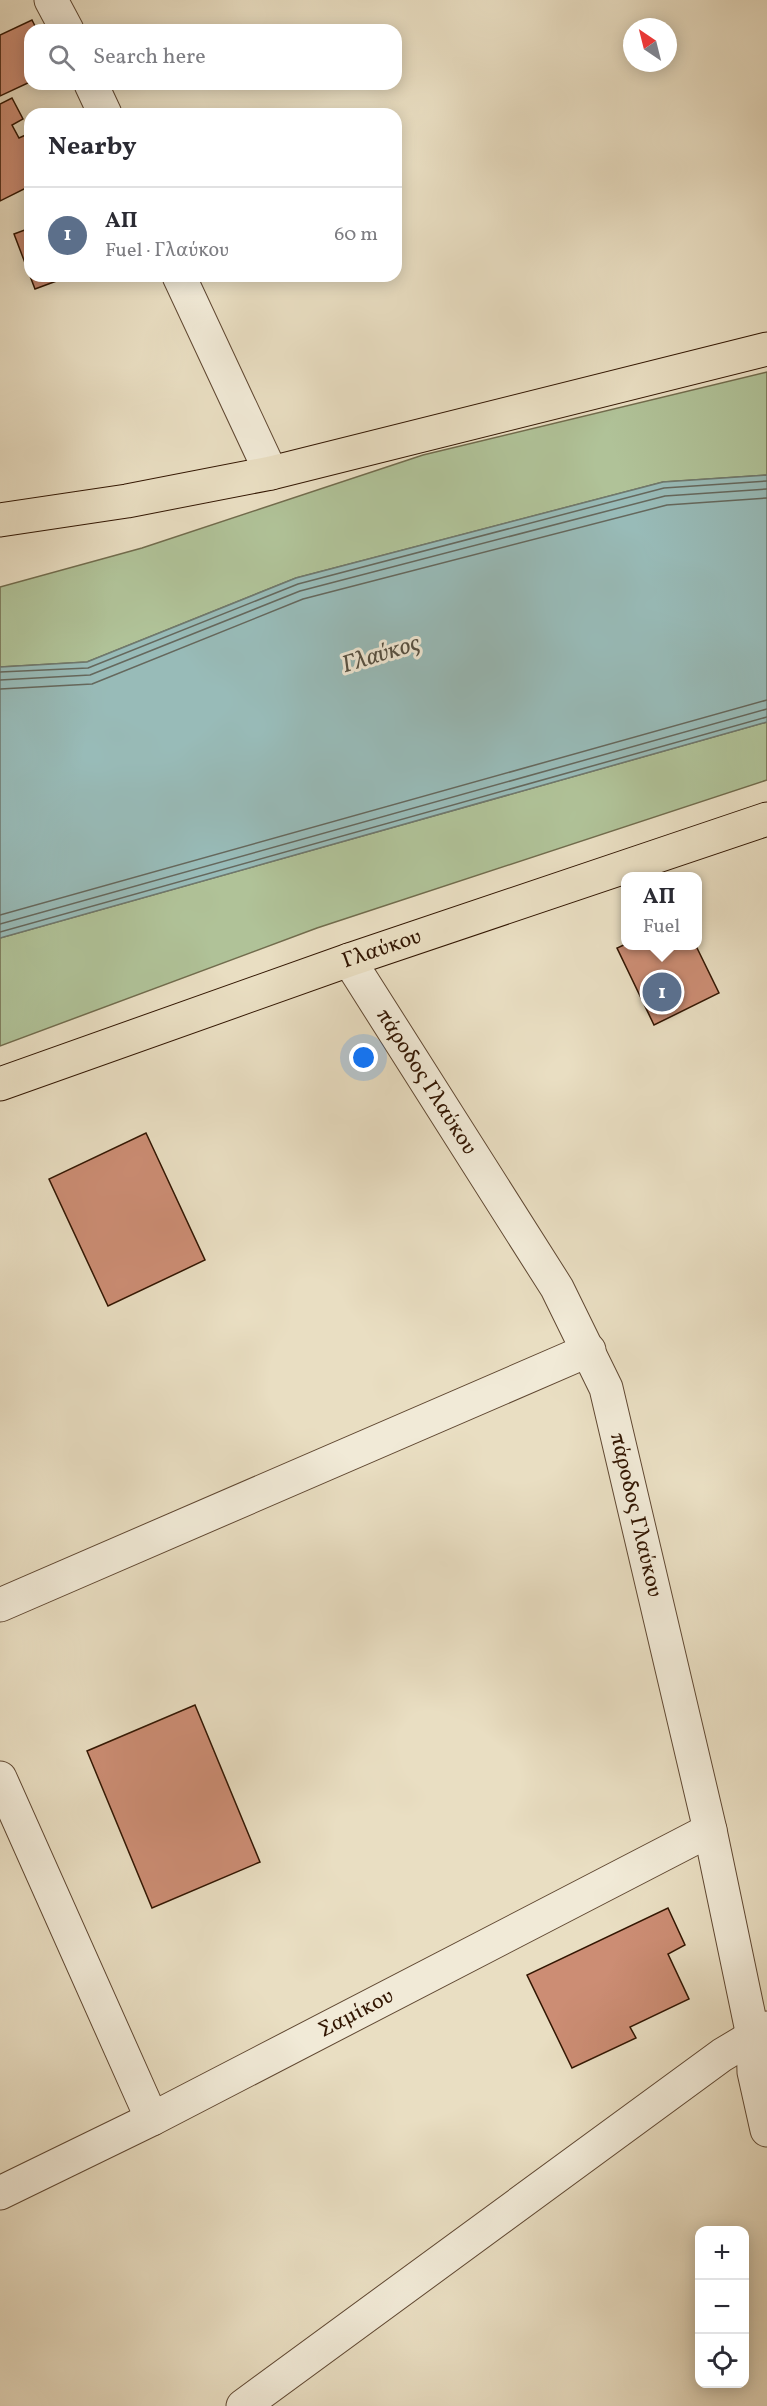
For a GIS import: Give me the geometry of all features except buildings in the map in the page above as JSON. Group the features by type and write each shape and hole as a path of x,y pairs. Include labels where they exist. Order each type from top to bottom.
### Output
{"main road":[{"path":"0,520 149,497 270,473 767,349"},
{"name":"Γλαύκου","path":"0,1084 349,960 767,819"}],"street":[{"path":"51,0 64,24"},
{"path":"94,90 102,108"},
{"path":"182,282 270,473"},
{"name":"πάροδος Γλαύκου","path":"349,960 557,1288 606,1388 760,2032 754,2072 767,2130"},
{"path":"0,1605 589,1350"},
{"path":"0,1778 152,2119"},
{"name":"Σαμίκου","path":"0,2193 152,2119 710,1830"},
{"path":"243,2406 722,2055 760,2032"}],"green space":[{"path":"767,372 767,475 663,482 296,578 87,662 0,667 0,587 142,548 423,455"},
{"path":"767,722 767,780 317,928 0,1046 0,938"}],"water":[{"name":"Γλαύκος","path":"767,475 767,722 0,938 0,667 87,662 296,578 663,482"}],"place":[{"name":"ΑΠ","path":"662,992"}]}
